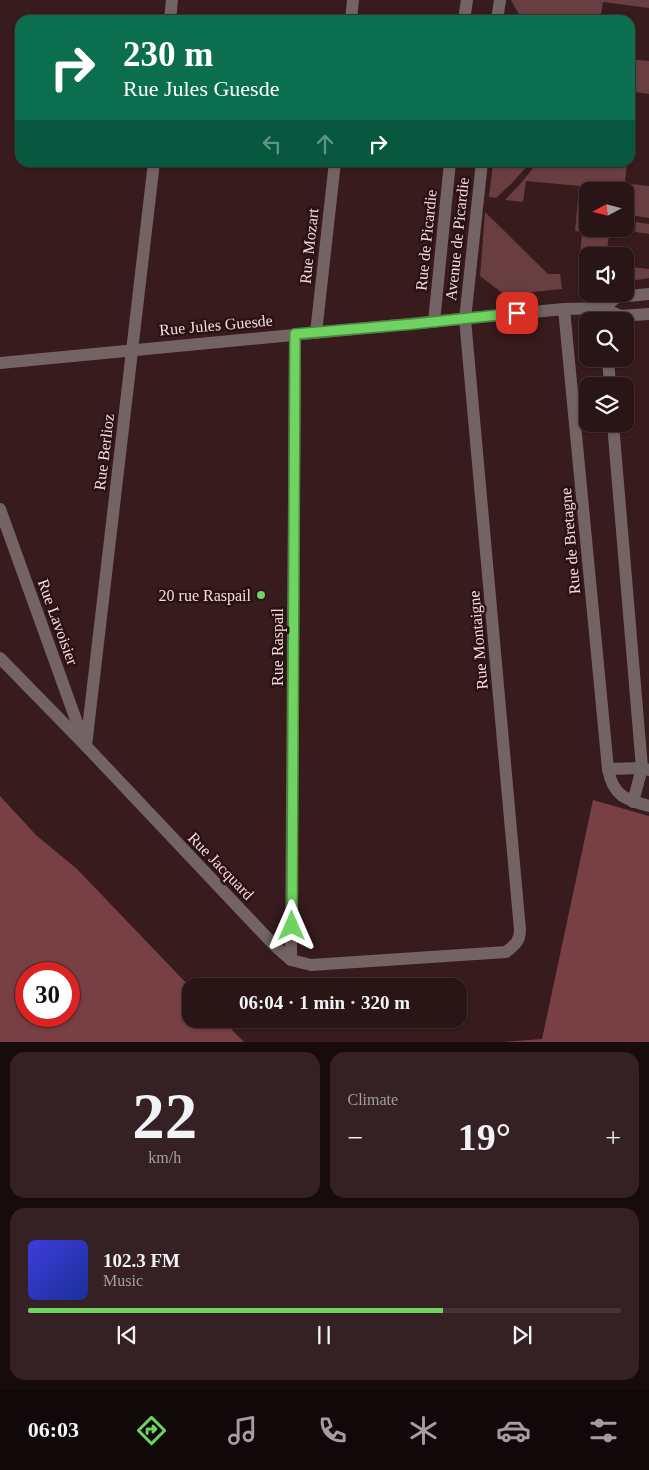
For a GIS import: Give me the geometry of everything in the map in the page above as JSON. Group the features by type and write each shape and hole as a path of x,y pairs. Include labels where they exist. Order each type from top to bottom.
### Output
{"street":[{"path":"170,15 172,0"},
{"path":"352,15 353,0"},
{"path":"465,15 467,0"},
{"path":"498,15 500,0"},
{"name":"Rue Berlioz","path":"86,746 153,167"},
{"name":"Rue Mozart","path":"316,333 334,167"},
{"name":"Rue de Picardie","path":"434,322 450,167"},
{"name":"Avenue de Picardie","path":"465,319 481,167"},
{"path":"603,308 618,297 649,294"},
{"path":"603,308 620,316 649,314"},
{"path":"603,308 603,312"},
{"name":"Rue Jules Guesde","path":"0,363 564,309 603,308"},
{"name":"Rue de Bretagne","path":"564,309 610,781 618,793 628,800 649,806"},
{"name":"Rue Montaigne","path":"291,960 311,965 506,952 515,946 520,939 465,319"},
{"name":"Rue Raspail","path":"291,960 295,334"},
{"path":"614,432 646,769 633,802"},
{"name":"Rue Lavoisier","path":"0,509 86,746"},
{"name":"Rue Jacquard","path":"0,658 275,946 291,960"},
{"path":"608,769 646,769"}],"shaded area":[{"path":"511,0 649,0 649,8 603,2 601,15 519,15"},
{"path":"635,60 649,61 649,94 635,92"},
{"path":"492,167 526,167 496,198 489,197"},
{"path":"534,167 627,167 625,182 579,182 579,186 526,181 523,202 505,200"},
{"path":"634,184 649,186 649,218 634,216"},
{"path":"579,186 579,232 575,231"},
{"path":"485,212 548,274 560,274 562,289 505,295 480,276"},
{"path":"636,222 649,224 649,234 635,232"},
{"path":"582,238 609,238 607,247 581,247"},
{"path":"634,267 649,269 649,278 634,280"},
{"path":"0,796 36,835 77,869 182,979 182,1028 230,1028 244,1042 0,1042"},
{"path":"593,800 649,816 649,1042 503,1042 542,1039"}],"place":[{"name":"20 rue Raspail","path":"261,595"}],"route":[{"path":"292,926 295,334 517,313"}]}
